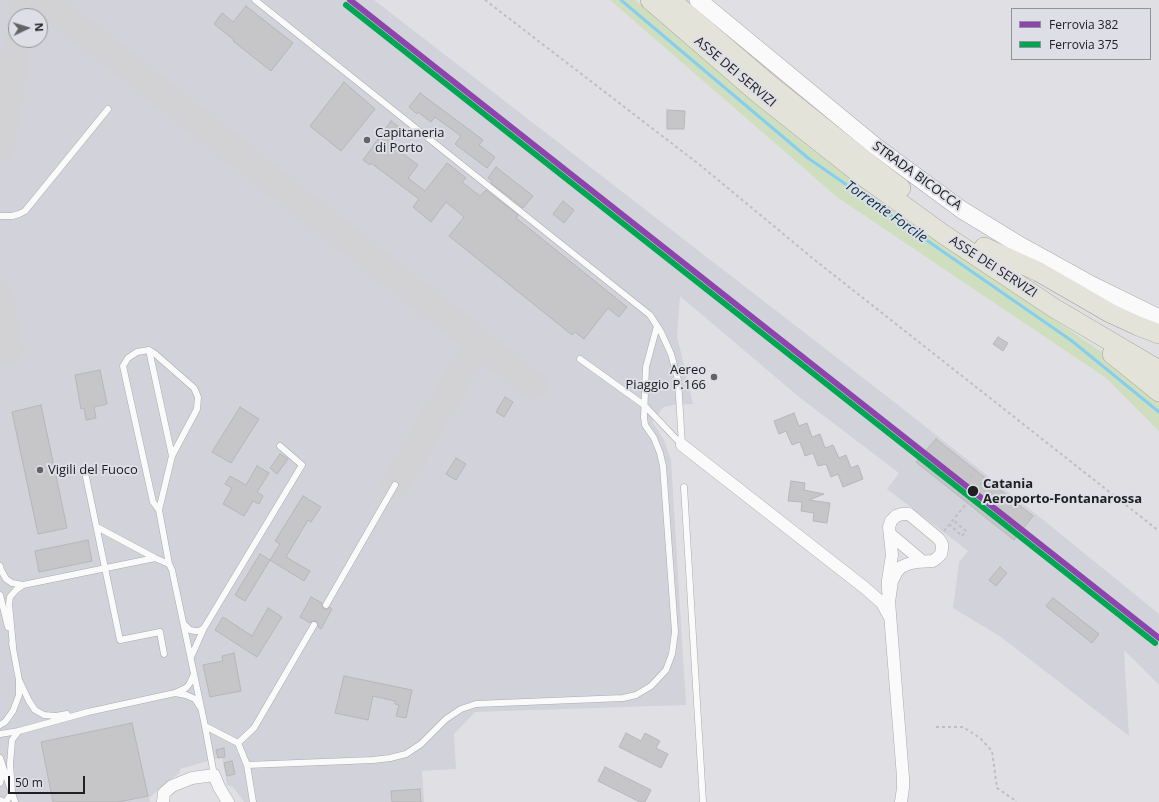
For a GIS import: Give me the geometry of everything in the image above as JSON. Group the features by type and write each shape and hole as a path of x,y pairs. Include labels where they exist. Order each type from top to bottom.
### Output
{"main road":[{"name":"ASSE DEI SERVIZI","path":"650,0 760,95 856,171 943,234 1054,308 1159,370"},
{"name":"ASSE DEI SERVIZI","path":"671,0 769,84 864,160 936,214 1059,295 1159,356"},
{"name":"STRADA BICOCCA","path":"698,0 876,146 962,210 1021,246 1088,283 1159,318"},
{"path":"984,247 1039,272 1110,313 1159,334"},
{"path":"1054,308 1082,332 1159,392"},
{"path":"1138,326 1159,339"}],"street":[{"path":"682,445 865,588 882,603 890,617"},
{"path":"889,602 892,581 901,567 922,561 933,561 937,558 942,549 942,544 939,539 909,514 896,516 891,521 889,527 892,555 888,580 889,602 890,617 903,778 901,802"},
{"path":"890,534 922,561"},
{"path":"163,802 164,793 172,786 192,778 214,775 219,788 228,802"}],"lane":[{"path":"255,0 650,315 671,354 678,380 682,445"},
{"path":"0,216 12,216 25,211 108,109"},
{"path":"247,765 390,758 406,754 421,744 446,719 461,709 476,704 623,698 636,695 651,686 666,670 672,654 675,632 664,466 654,438 645,425 644,417 646,366 657,326"},
{"path":"149,350 172,456"},
{"path":"158,510 172,456 197,409 198,397 194,388 149,350 137,352 128,358 123,366 153,502 158,510 169,564 172,570 194,670 214,775"},
{"path":"580,359 644,405 682,445"},
{"path":"191,658 204,628 302,465 280,446"},
{"path":"86,477 120,640 160,632 164,654"},
{"path":"326,605 395,485"},
{"path":"684,487 703,802"},
{"path":"97,527 169,564"},
{"path":"0,566 6,579 12,583 23,585 155,558"},
{"path":"13,646 9,604 10,597 23,585"},
{"path":"0,595 20,680 29,701 36,710 44,715 56,716 88,712"},
{"path":"183,621 186,627 190,630 200,631 204,628"},
{"path":"238,743 254,728 314,625"},
{"path":"0,734 19,731 88,712 176,693 186,688 190,683 193,678 194,670"},
{"path":"0,726 5,722 13,710 19,695 20,680"},
{"path":"176,693 195,699 202,711"},
{"path":"205,726 238,743 247,765 253,802"},
{"path":"0,800 5,802 12,792 10,764 12,740 19,731"},
{"path":"0,758 15,802"},
{"path":"0,758 2,769 0,783"}],"path":[{"path":"485,0 700,165 816,262 1159,532"},
{"path":"970,478 973,474 974,475"},
{"path":"980,480 982,482 980,485"},
{"path":"990,494 993,490 991,489"},
{"path":"961,491 960,490 957,494 977,510 980,506 979,505"},
{"path":"953,520 966,532 962,536 949,524 975,493"},
{"path":"936,727 963,727 980,738 992,751 997,788 1016,802"}],"shaded area":[{"path":"0,0 374,0 893,401 1159,614 1159,685 1124,650 1129,736 1001,637 953,608 959,562 968,551 887,489 899,473 799,397 680,296 677,336 693,404 664,407 652,421 664,440 671,460 686,705 475,712 454,734 456,769 422,771 424,802 244,802 233,787 227,785 222,757 180,769 180,772 149,798 150,802 0,802"}],"green space":[{"path":"610,0 635,0 753,102 886,206 1112,359 1159,397 1159,431 1106,378 837,197"}],"building":[{"path":"246,6 293,43 271,71 214,24 222,13 233,22"},
{"path":"344,82 375,109 341,151 310,126"},
{"path":"420,93 483,140 479,145 495,157 487,168 455,144 461,136 435,117 431,122 418,112 417,114 409,107"},
{"path":"667,110 685,111 684,129 667,129"},
{"path":"391,121 399,127 393,134 396,136 390,144 418,165 408,178 425,191 447,163 466,178 462,182 480,196 486,190 518,215 516,218 627,307 619,317 608,308 584,339 575,332 572,335 449,236 464,217 446,202 431,222 413,207 419,199 371,163 370,165 363,160"},
{"path":"496,167 533,196 523,208 491,183 492,181 488,178"},
{"path":"563,201 574,210 564,223 553,214"},
{"path":"998,337 1008,343 1003,351 993,344"},
{"path":"100,370 107,404 94,407 96,418 86,420 84,408 81,409 75,375"},
{"path":"505,397 513,402 504,417 496,412"},
{"name":"Vigili del Fuoco","path":"41,405 67,528 38,534 12,412"},
{"path":"240,407 259,419 231,463 212,452"},
{"path":"794,413 799,426 807,423 812,437 820,434 825,448 833,445 839,458 846,455 851,468 858,465 863,479 843,487 838,474 831,477 826,464 818,466 813,453 805,456 800,442 792,445 786,431 779,434 774,421"},
{"path":"936,439 1033,516 1014,540 916,462"},
{"path":"280,454 288,459 277,474 270,468"},
{"path":"456,458 466,464 456,480 446,474"},
{"path":"257,466 269,473 257,492 263,496 259,504 253,501 244,516 223,504 232,488 225,484 230,476 246,485"},
{"path":"791,481 805,483 804,490 824,494 809,500 830,503 827,523 813,521 814,513 801,511 802,502 788,501"},
{"path":"303,496 321,507 311,522 308,520 286,557 310,571 304,581 270,560 280,544 275,541"},
{"path":"88,540 92,561 39,572 35,551"},
{"path":"260,554 270,560 245,601 235,595"},
{"path":"1000,567 1007,573 996,586 989,580"},
{"path":"311,597 322,603 322,607 324,609 328,609 330,607 332,609 321,629 318,627 318,623 316,621 312,621 310,623 300,617"},
{"path":"1053,598 1099,634 1092,643 1046,606"},
{"path":"268,608 282,617 257,657 215,630 223,617 252,636"},
{"path":"234,653 241,691 210,697 203,665 223,661 222,656"},
{"path":"344,676 412,690 406,718 396,716 399,705 395,704 395,701 373,696 368,720 335,713"},
{"path":"132,723 148,796 118,802 53,802 41,742"},
{"path":"626,733 641,741 645,733 660,741 656,748 668,754 661,768 619,747"},
{"path":"224,748 225,757 218,758 216,750"},
{"path":"232,761 235,774 227,776 224,763"},
{"path":"605,767 651,790 645,802 640,802 598,781"},
{"path":"420,789 421,802 392,802 391,791"}],"waterway":[{"name":"Torrente Forcile","path":"621,0 808,158 1072,341 1159,412"}],"taxiway":[{"path":"24,8 25,0"},
{"path":"43,0 533,385"},
{"path":"0,147 17,48"},
{"path":"0,295 8,351"},
{"path":"395,485 479,342"}],"rail line":[{"name":"382","path":"350,0 1159,638"},
{"name":"375","path":"346,5 1155,643"}],"place":[{"name":"Capitaneria di Porto","path":"367,140"},
{"name":"Aereo Piaggio P.166","path":"714,377"},
{"name":"Vigili del Fuoco","path":"40,470"},
{"name":"Catania Aeroporto-Fontanarossa","path":"973,491"}]}
